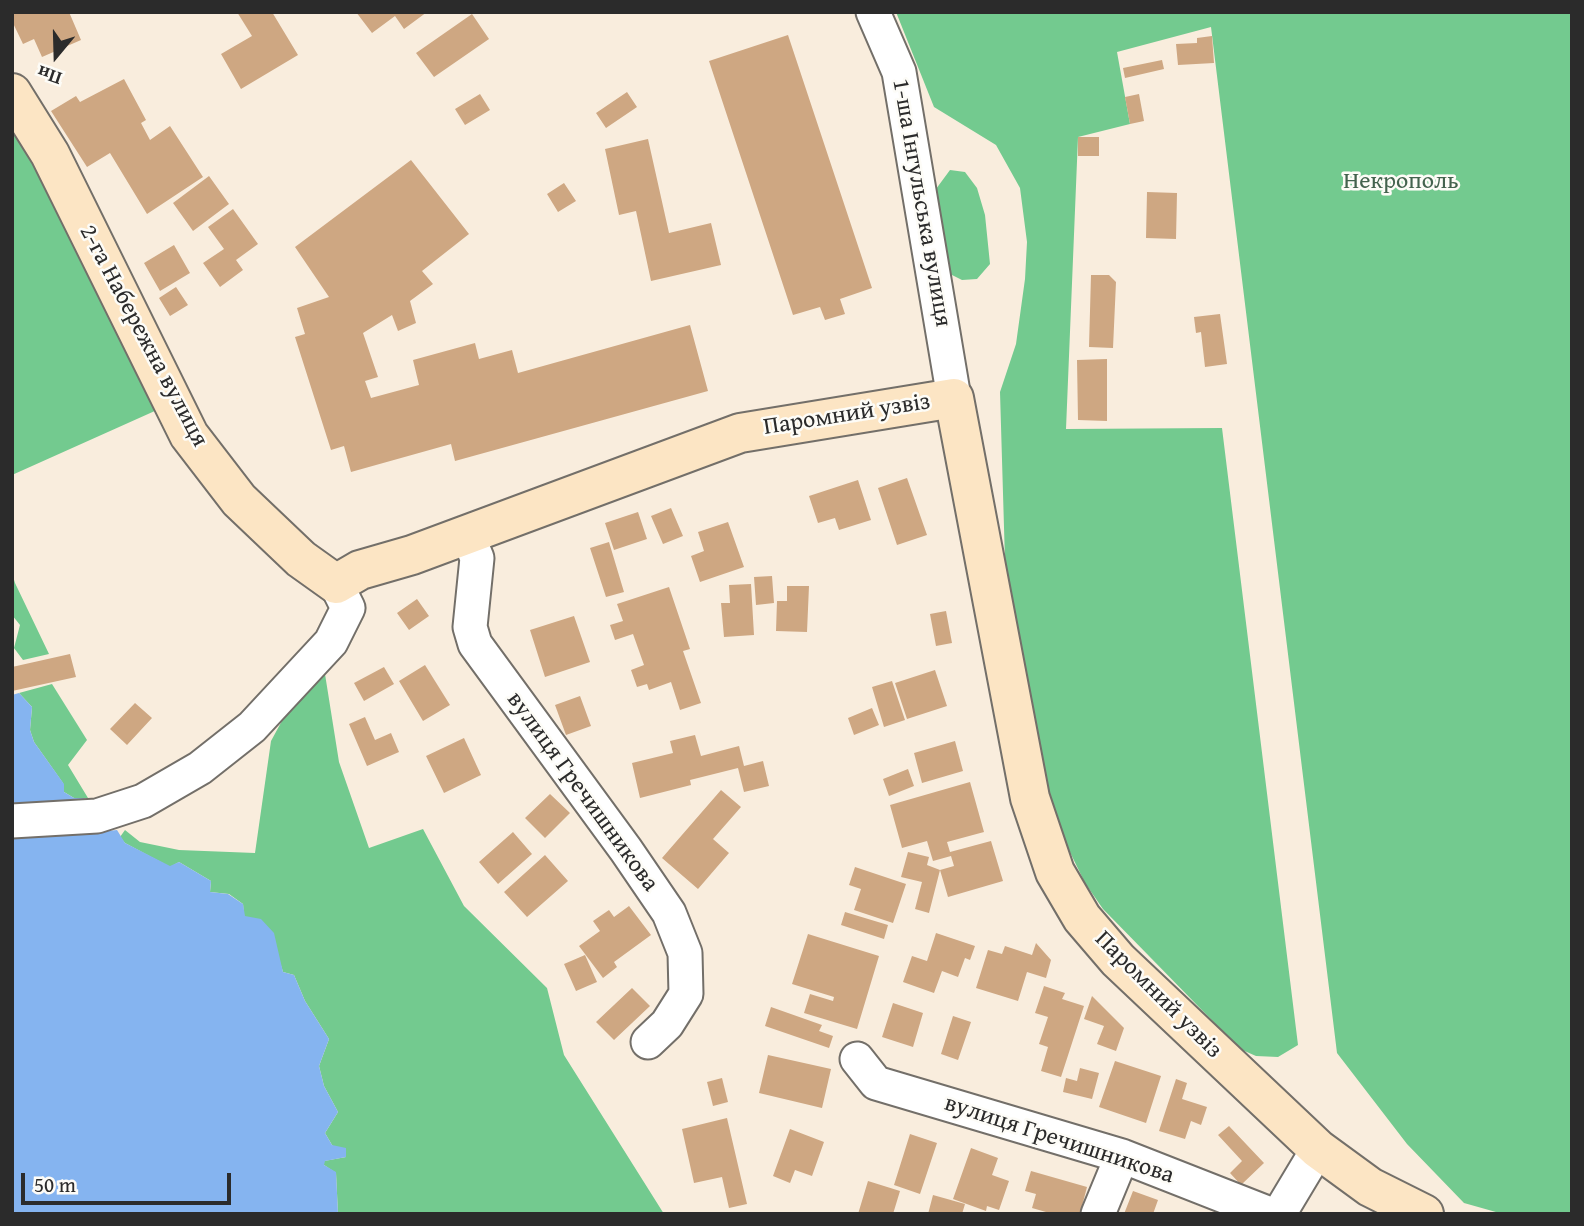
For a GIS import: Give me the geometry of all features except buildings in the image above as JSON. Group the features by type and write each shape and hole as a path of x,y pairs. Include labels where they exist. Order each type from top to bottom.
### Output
{"main road":[{"name":"2-га Набережна вулиця","path":"12,93 50,154 189,435 239,500 301,559 336,584"},
{"name":"Паромний узвіз","path":"336,584 360,570 467,534 740,433 954,398 1030,798 1055,872 1082,918 1118,961 1306,1137"},
{"path":"1306,1137 1370,1187 1418,1213"}],"street":[{"name":"1-ша Інгульська вулиця","path":"873,12 899,72 954,398"},
{"name":"вулиця Гречишникова","path":"467,534 477,558 470,627 475,643 662,903 685,953 686,994 667,1024 648,1042"},
{"path":"12,821 97,816 143,801 200,768 251,727 331,642 348,608 336,584"},
{"name":"вулиця Гречишникова","path":"857,1059 876,1083 1122,1156 1270,1214"},
{"path":"1279,1214 1306,1137"},
{"path":"1098,1214 1122,1156"}],"green space":[{"name":"Некрополь","path":"896,12 1572,12 1572,1214 1503,1214 1464,1203 1407,1144 1337,1053 1211,27 1117,52 1130,124 1078,137 1066,429 1222,428 1298,1045 1278,1057 1256,1056 1240,1049 1103,909 1085,883 1067,846 1038,764 1005,561 1000,392 1016,344 1025,279 1027,242 1020,188 996,145 934,107"},
{"path":"12,127 33,162 157,410 12,475"},
{"path":"950,170 965,172 977,188 985,215 990,264 977,279 962,280 948,273 936,189"},
{"path":"12,573 49,654 23,660 14,648 20,625 12,615"},
{"path":"321,649 339,762 369,848 423,829 464,906 547,988 564,1055 664,1214 338,1214 336,1173 324,1165 324,1161 346,1157 332,1145 325,1133 338,1112 324,1086 319,1066 329,1039 305,1001 294,975 283,972 278,956 244,916 243,904 229,894 210,892 211,881 179,862 170,867 125,843 120,837 125,830 140,842 179,850 255,853 271,741"},
{"path":"52,684 87,740 68,765 88,798 74,798 64,792 63,783 34,742 30,730 32,707 19,693"}],"water":[{"path":"19,693 32,707 30,730 34,742 64,784 64,792 74,798 84,798 96,808 98,823 108,831 117,830 125,843 170,866 179,862 211,881 210,892 228,894 243,904 245,916 261,919 274,933 283,972 294,975 305,1001 329,1039 319,1066 324,1086 338,1112 325,1133 332,1145 346,1148 346,1157 325,1161 324,1165 336,1172 338,1214 12,1214 12,695"}]}
